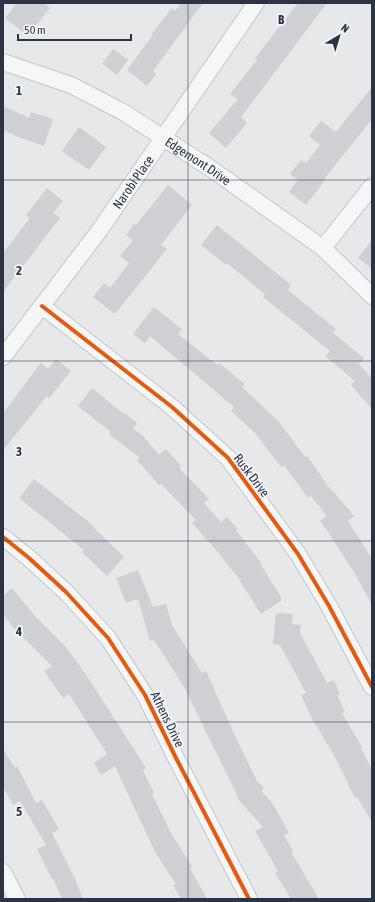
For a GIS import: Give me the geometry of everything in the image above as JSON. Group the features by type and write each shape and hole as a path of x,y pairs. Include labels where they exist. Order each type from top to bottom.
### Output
{"street":[{"name":"Narobi Place","path":"3,357 99,231 256,3"},
{"name":"Edgemont Drive","path":"3,62 71,85 123,112 210,168 323,248 372,296"},
{"path":"323,248 372,186"},
{"name":"Rusk Drive","path":"42,306 172,407 228,458 298,554 329,606 372,688"},
{"name":"Athens Drive","path":"3,537 29,558 66,592 108,638 145,695 249,899"},
{"path":"3,872 17,899"}],"building":[{"path":"17,3 44,3 50,8 28,36 5,18"},
{"path":"181,3 203,3 153,71 156,74 147,86 127,70 172,8 175,11"},
{"path":"298,3 327,3 241,117 247,123 226,148 209,133 238,99 230,94 257,60 255,58"},
{"path":"113,49 128,60 117,75 102,64"},
{"path":"372,87 372,119 325,178 326,179 306,205 289,192 298,180 290,174 301,160 306,163 320,145 309,136 321,121 336,132"},
{"path":"3,106 29,118 31,112 53,119 44,146 3,130"},
{"path":"79,127 106,147 89,170 62,151"},
{"path":"168,185 192,205 161,245 167,249 115,314 93,297 104,283 110,288 129,263 120,256 133,240 126,235 134,224 136,225"},
{"path":"47,188 63,201 53,213 60,218 3,292 3,253 30,218 26,215"},
{"path":"217,225 291,285 288,290 336,329 333,333 364,358 359,364 372,379 372,409 351,385 355,381 325,356 330,351 263,297 265,294 228,264 226,265 201,245"},
{"path":"372,240 372,269 358,258"},
{"path":"154,307 182,329 178,334 217,365 219,363 245,384 242,387 278,421 305,457 307,456 331,490 354,516 348,521 372,559 372,605 355,574 320,521 327,516 311,496 308,498 284,465 281,467 255,433 231,411 234,407 150,336 145,343 133,334"},
{"path":"56,359 71,371 49,398 47,396 3,450 3,413 41,363 48,369"},
{"path":"92,388 137,423 133,428 143,436 159,455 166,449 181,466 179,468 209,499 204,503 221,522 227,517 238,529 236,530 262,564 261,565 281,597 281,601 261,614 238,578 217,551 192,523 196,520 161,484 159,485 137,460 140,458 109,434 111,432 78,406"},
{"path":"34,479 94,526 93,527 124,557 107,576 82,552 84,550 19,498"},
{"path":"138,570 153,607 166,604 172,625 202,673 206,671 257,781 264,788 261,791 273,804 289,833 284,835 293,851 291,852 319,899 291,899 275,873 278,871 255,831 263,827 237,798 238,797 184,687 154,640 150,641 138,599 126,603 116,578"},
{"path":"12,588 34,615 66,647 89,679 146,768 143,770 154,793 152,794 172,835 192,866 190,868 207,899 181,899 173,885 176,884 155,852 115,766 101,775 94,763 107,754 69,694 63,698 44,671 52,666 13,627 3,614 3,596"},
{"path":"276,613 293,614 292,624 301,625 300,633 327,683 334,680 340,694 337,695 345,712 342,713 362,747 361,748 372,770 372,822 357,797 355,798 336,759 315,725 301,695 306,693 280,645 273,644"},
{"path":"3,749 15,768 17,766 36,803 42,800 59,829 52,833 75,879 83,899 62,899 53,878 52,879 37,849 46,845 20,801 13,805 3,787"}],"cycle path":[{"path":"42,306 172,407 228,458 298,554 329,606 372,687"},
{"path":"3,537 29,558 66,592 108,638 145,695 249,899"}]}
